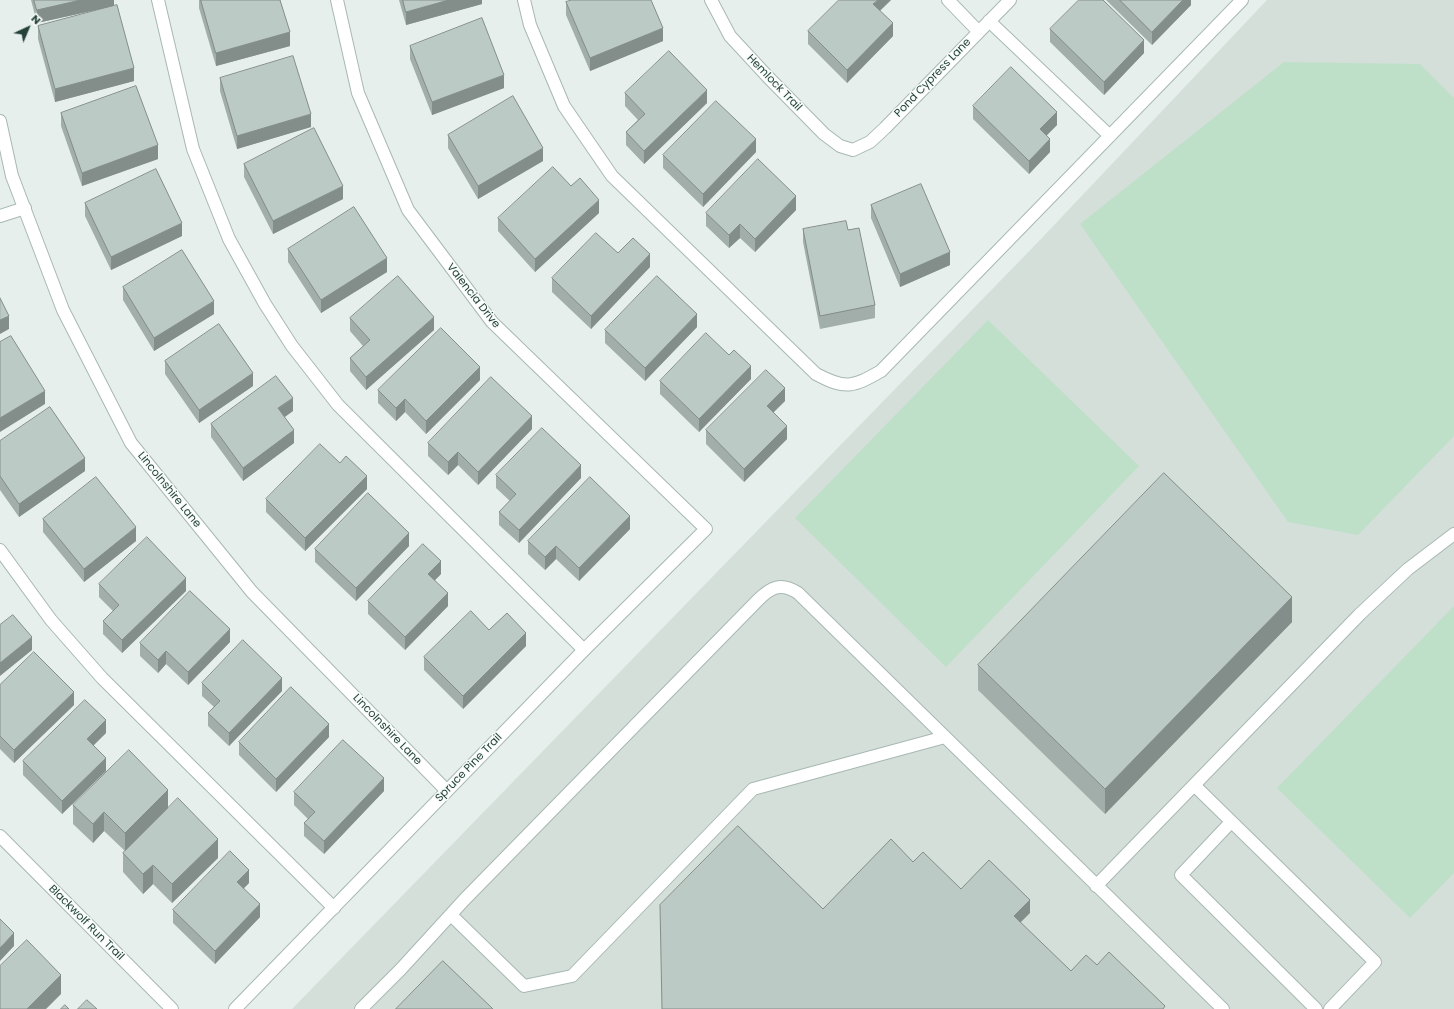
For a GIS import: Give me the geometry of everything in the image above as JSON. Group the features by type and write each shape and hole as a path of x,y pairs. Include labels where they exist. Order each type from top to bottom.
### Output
{"street":[{"path":"158,0 193,149 229,239 265,304 292,346 338,405 584,650"},
{"name":"Valencia Drive","path":"338,0 358,93 408,210 492,322 706,529"},
{"path":"524,0 530,25 564,106 612,176 816,374 830,382 849,385 860,383 881,371 1242,0"},
{"name":"Hemlock Trail","path":"711,0 730,36 766,76 824,134 840,146 853,150"},
{"path":"948,0 978,31"},
{"name":"Pond Cypress Lane","path":"853,150 870,142 885,128 978,31 1010,0"},
{"path":"989,21 1110,136"},
{"name":"Lincolnshire Lane","path":"0,121 12,176 63,310 130,443 252,592 447,791"},
{"path":"0,216 25,208"},
{"name":"Spruce Pine Trail","path":"235,1009 584,650 706,529"},
{"path":"1096,886 1387,588 1420,559 1454,534"},
{"path":"0,550 51,620 102,678 334,908"},
{"path":"361,1009 770,589 782,587 798,593 1223,1009"},
{"path":"451,915 524,986 572,976 753,789 945,737"},
{"path":"1194,785 1375,962 1330,1009"},
{"path":"1232,822 1181,875 1316,1009"},
{"name":"Blackwolf Run Trail","path":"0,836 172,1009"}],"shaded area":[{"path":"1267,0 1454,0 1454,1009 292,1009 1039,241"}],"green space":[{"path":"1284,62 1420,64 1454,98 1454,436 1358,535 1288,522 1080,224"},
{"path":"988,320 1139,466 946,667 795,518"},
{"path":"1454,606 1454,873 1410,918 1277,788"}],"building":[{"path":"34,0 81,0 37,10"},
{"path":"201,0 280,0 290,32 216,53"},
{"path":"403,0 449,0 406,12"},
{"path":"572,0 651,0 663,28 590,58 566,2"},
{"path":"839,0 878,0 873,4 893,23 847,70 808,31"},
{"path":"1079,0 1103,0 1144,40 1104,82 1050,29"},
{"path":"1120,0 1183,0 1152,32"},
{"path":"117,5 134,68 55,89 38,26"},
{"path":"482,18 504,75 432,102 410,46"},
{"path":"669,51 707,90 644,151 626,132 645,114 625,93"},
{"path":"293,56 311,114 237,136 220,78"},
{"path":"1011,67 1057,112 1040,129 1050,139 1029,161 973,106"},
{"path":"136,86 158,145 82,173 61,113"},
{"path":"513,96 543,148 478,186 448,135"},
{"path":"716,101 756,139 703,194 663,155"},
{"path":"314,128 343,186 273,221 244,164"},
{"path":"758,159 796,196 755,239 740,224 729,235 706,213"},
{"path":"553,167 571,186 580,178 599,200 535,259 498,218"},
{"path":"156,169 182,223 111,257 85,203"},
{"path":"921,184 950,252 900,274 871,205"},
{"path":"354,207 387,258 321,300 288,249"},
{"path":"846,221 848,230 859,228 875,305 820,316 803,229"},
{"path":"596,233 618,253 633,238 650,254 591,316 552,278"},
{"path":"182,250 214,301 154,338 123,287"},
{"path":"398,276 434,317 366,377 350,358 370,340 350,318"},
{"path":"657,276 697,314 645,368 605,330"},
{"path":"0,298 9,316 0,320"},
{"path":"219,324 253,373 199,410 165,361"},
{"path":"441,328 480,367 426,421 405,399 396,408 378,390"},
{"path":"706,333 729,355 734,350 751,366 699,419 660,381"},
{"path":"11,336 45,391 0,418 0,342"},
{"path":"766,370 785,388 767,406 787,426 744,469 706,430"},
{"path":"276,376 293,398 278,408 294,430 243,468 211,424"},
{"path":"491,377 532,416 478,472 458,452 448,462 428,443"},
{"path":"50,407 85,458 19,504 0,476 0,441"},
{"path":"542,428 581,465 519,530 499,512 516,494 496,475"},
{"path":"320,444 340,463 346,456 367,476 305,538 266,499"},
{"path":"1164,473 1292,597 1105,789 978,665"},
{"path":"96,477 136,527 84,569 43,519"},
{"path":"590,477 630,516 579,568 556,546 545,557 528,541"},
{"path":"368,493 409,533 356,588 315,549"},
{"path":"147,537 186,578 122,640 103,621 119,605 99,584"},
{"path":"423,544 441,561 428,574 448,593 405,637 368,601"},
{"path":"190,591 230,629 188,672 166,651 158,660 140,643"},
{"path":"471,611 489,630 507,613 526,633 463,696 424,657"},
{"path":"13,615 32,637 0,663 0,625"},
{"path":"243,640 282,678 229,733 208,713 220,701 202,683"},
{"path":"34,652 74,692 14,750 0,736 0,685"},
{"path":"291,687 329,724 276,779 239,742"},
{"path":"85,700 106,720 87,739 106,758 62,801 23,761"},
{"path":"343,740 384,778 324,841 304,823 315,812 294,792"},
{"path":"129,750 168,790 125,833 104,812 93,824 73,805"},
{"path":"178,798 218,839 172,884 153,865 143,874 123,853"},
{"path":"738,826 823,909 891,839 913,862 923,852 961,889 989,860 1030,900 1014,916 1071,971 1086,955 1097,965 1109,952 1165,1006 1163,1009 662,1009 660,905"},
{"path":"230,851 249,870 237,882 260,904 215,951 173,910"},
{"path":"0,919 14,933 0,948"},
{"path":"27,940 61,975 27,1009 0,1009 0,966"},
{"path":"443,961 493,1009 396,1009"},
{"path":"87,1000 97,1009 78,1009"},
{"path":"65,1005 69,1009 61,1009"}]}
